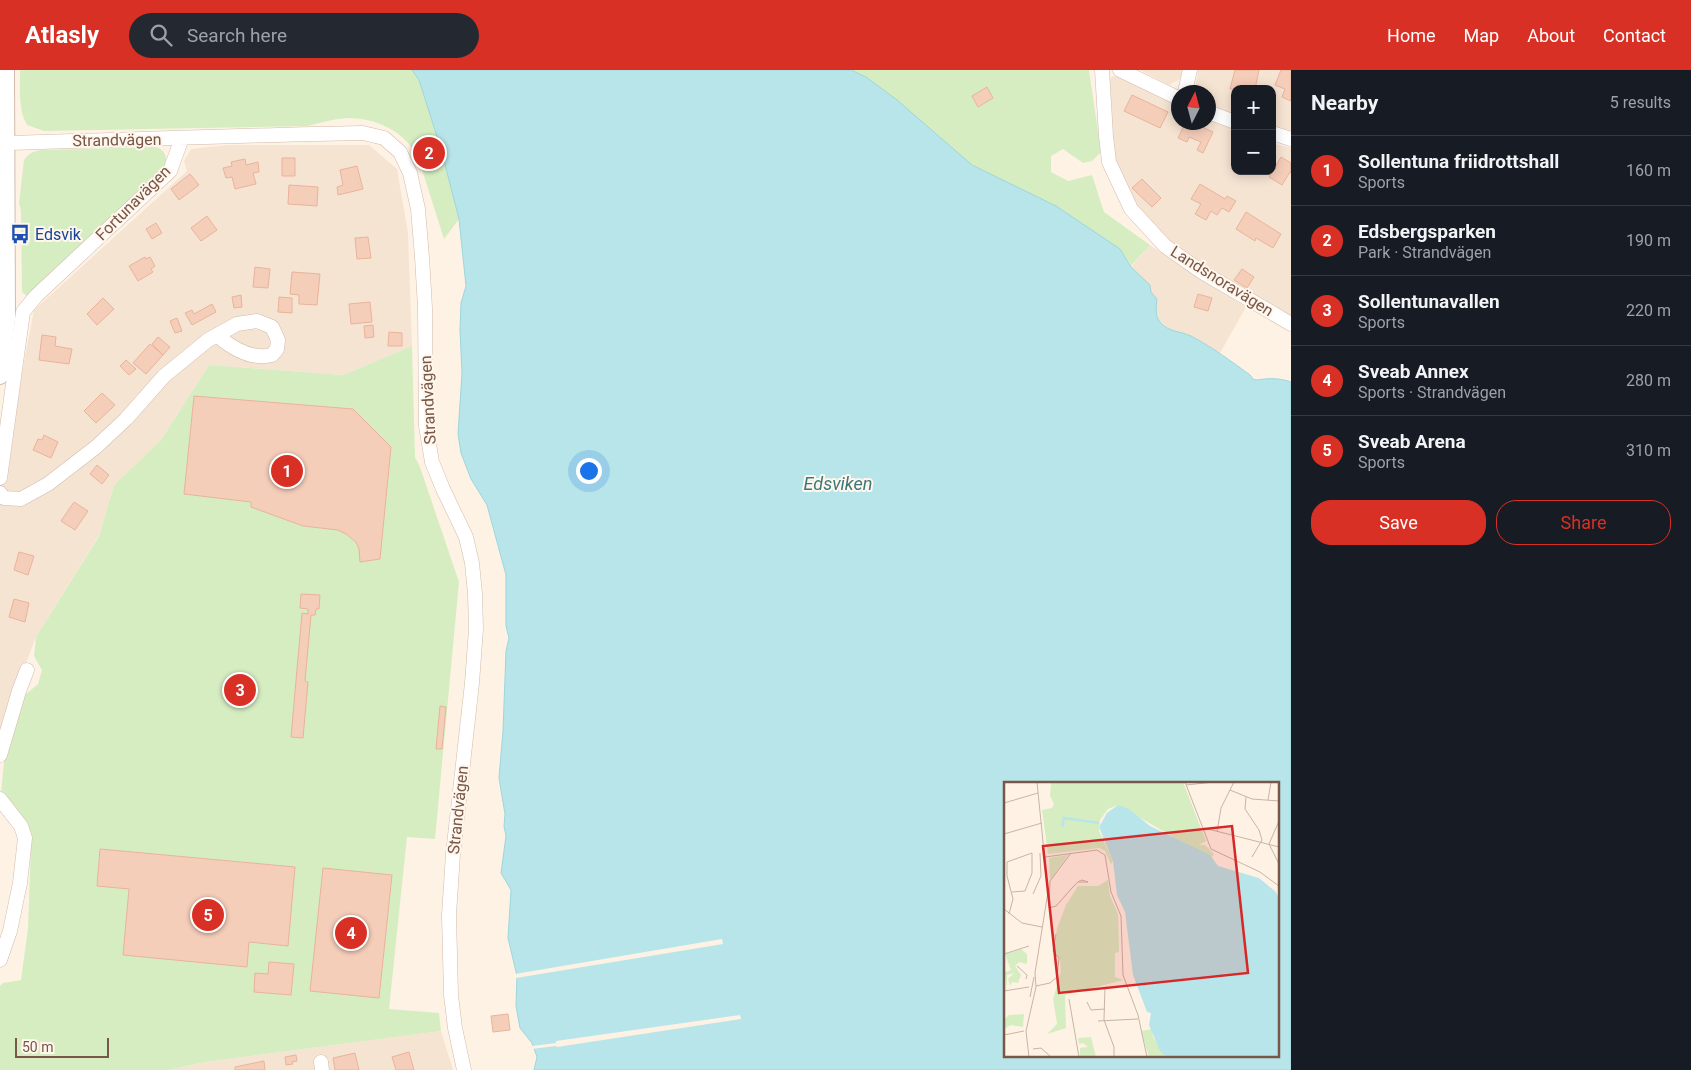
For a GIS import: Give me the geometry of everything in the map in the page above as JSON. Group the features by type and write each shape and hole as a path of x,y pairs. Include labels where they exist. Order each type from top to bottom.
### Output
{"street":[{"path":"0,376 7,319 6,70"},
{"name":"Landsnoravägen","path":"1102,70 1109,162 1131,209 1164,246 1202,272 1291,324"},
{"path":"1120,70 1171,95"},
{"path":"1187,85 1190,70"},
{"path":"1216,115 1231,121"},
{"name":"Strandvägen","path":"6,143 363,133 384,138 400,152 410,173 418,209 425,308 426,426 432,462 466,537 476,594 476,629 472,683 453,854 449,915 451,995 455,1028 464,1070"},
{"path":"1276,135 1291,139"},
{"name":"Fortunavägen","path":"0,478 23,312 36,296 170,171 182,138"},
{"path":"0,492 4,498 21,499 48,484 96,447 126,419 164,376 208,340 218,336"},
{"path":"0,755 27,670"},
{"path":"0,799 21,826 24,838 20,883 10,931 0,960"}],"shaded area":[{"path":"1140,70 1184,70 1182,78 1169,85"},
{"path":"1198,70 1291,70 1291,132 1276,127 1276,85 1231,85 1231,113 1216,108 1216,85 1196,85"},
{"path":"1117,76 1171,103 1171,130 1216,130 1216,122 1231,128 1231,175 1276,175 1276,144 1291,148 1291,316 1247,293 1165,238 1134,208 1119,175 1113,152 1108,83 1111,77"},
{"path":"227,145 369,145 397,169 408,233 412,346 343,375 209,365 161,440 114,485 99,535 36,637 0,731 0,488 34,310 187,171 184,161 191,149"},
{"path":"1150,245 1246,307 1220,353 1190,336 1169,330 1159,320 1156,309 1157,299 1131,267"},
{"path":"441,1031 453,1070 168,1070 205,1062"}],"green space":[{"path":"20,70 412,70 419,80 441,149 459,219 444,239 418,157 397,133 378,123 346,118 307,126 44,131 27,125 24,119 20,99"},
{"path":"851,70 1089,70 1101,152 1092,161 1083,163 1063,149 1051,156 1051,172 1068,181 1092,175 1104,212 1150,245 1131,266 1120,249 972,165 866,77"},
{"path":"155,147 161,149 165,154 166,166 29,298 22,292 21,211 19,203 24,160 32,153 42,150"},
{"path":"412,346 415,457 459,582 435,839 407,837 389,1009 439,1013 441,1031 205,1062 168,1070 0,1070 0,986 3,983 21,980 28,928 31,845 28,830 1,794 4,761 25,695 38,684 42,670 34,656 36,637 99,536 114,485 161,440 209,365 343,375"}],"water":[{"name":"Edsviken","path":"412,70 851,70 866,77 897,100 972,165 1056,206 1120,249 1131,267 1150,285 1151,292 1157,299 1157,317 1170,330 1191,336 1221,354 1253,379 1275,379 1291,382 1291,1070 534,1070 537,1057 532,1043 520,1028 516,1006 517,976 508,938 511,890 501,873 506,836 504,826 505,814 499,778 506,651 509,638 506,626 506,575 487,505 471,479 461,453 458,434 462,373 461,303 466,286 459,219 441,149 419,80"}],"pier":[{"path":"722,939 723,944 516,978 515,974"},
{"path":"740,1015 741,1019 557,1047 532,1049 532,1046 556,1043 556,1041"}],"building":[{"path":"1235,70 1259,70 1256,85 1231,85"},
{"path":"1281,70 1291,70 1291,101 1282,97 1285,89 1275,85"},
{"path":"987,87 993,98 978,107 972,96"},
{"path":"1132,95 1168,112 1160,128 1124,111"},
{"path":"1182,130 1209,130 1213,132 1203,153 1197,150 1201,142 1189,137 1187,142 1178,138"},
{"path":"1281,157 1291,163 1291,173 1282,185 1269,177 1270,175 1276,175 1276,165"},
{"path":"282,158 295,158 295,176 282,176"},
{"path":"245,159 246,165 258,162 259,172 253,173 256,184 235,189 232,177 226,178 223,168 232,166 231,162"},
{"path":"357,166 363,189 338,195 337,187 343,185 340,170"},
{"path":"190,174 199,185 179,200 171,189"},
{"path":"1142,179 1161,198 1152,207 1132,188"},
{"path":"1200,184 1225,199 1227,196 1236,201 1229,212 1222,208 1217,215 1211,211 1206,220 1195,214 1201,204 1191,199"},
{"path":"289,185 318,187 317,206 288,204"},
{"path":"1246,212 1281,234 1273,248 1256,238 1255,241 1236,229"},
{"path":"207,216 217,230 201,241 191,228"},
{"path":"156,223 162,233 152,239 146,229"},
{"path":"368,237 371,258 357,259 355,238"},
{"path":"145,257 146,259 150,257 155,266 151,269 153,272 138,281 129,266"},
{"path":"255,267 270,269 268,288 253,287"},
{"path":"1242,269 1254,277 1247,288 1234,280"},
{"path":"292,272 320,274 317,305 299,304 299,295 290,294"},
{"path":"1198,294 1212,298 1208,311 1194,307"},
{"path":"241,295 242,307 234,308 232,297"},
{"path":"279,297 292,298 292,313 278,312"},
{"path":"103,298 114,309 97,325 87,314"},
{"path":"370,302 372,322 351,324 349,304"},
{"path":"212,304 216,312 192,325 185,313 192,310 194,314"},
{"path":"177,318 182,331 175,333 170,321"},
{"path":"373,325 374,337 365,338 364,326"},
{"path":"389,332 402,333 402,346 388,346"},
{"path":"42,335 56,337 55,346 72,349 69,364 39,360"},
{"path":"158,337 170,347 163,355 152,344"},
{"path":"150,344 163,355 146,374 133,363"},
{"path":"126,360 136,369 129,375 120,366"},
{"path":"102,393 115,405 96,423 84,411"},
{"path":"194,396 353,409 391,447 380,559 360,562 359,549 356,542 338,530 303,526 251,507 251,502 184,494"},
{"path":"44,435 58,442 51,458 33,450 38,439 42,440"},
{"path":"97,465 109,475 102,484 90,474"},
{"path":"74,502 88,511 75,530 61,521"},
{"path":"19,552 34,556 28,575 14,570"},
{"path":"301,594 320,595 319,609 316,609 315,615 311,615 305,681 308,682 303,738 291,737 302,613 308,614 308,609 300,608"},
{"path":"14,599 29,603 25,622 9,617"},
{"path":"440,706 446,707 442,749 436,749"},
{"path":"100,849 295,867 288,946 249,942 247,967 123,955 129,889 97,886"},
{"path":"323,868 392,875 379,998 310,991"},
{"path":"269,962 294,964 291,995 254,992 255,973 268,974"},
{"path":"508,1014 510,1030 493,1032 491,1016"},
{"path":"409,1052 414,1070 396,1070 392,1057"},
{"path":"355,1053 359,1070 335,1070 333,1058"},
{"path":"296,1055 297,1061 286,1065 285,1057"},
{"path":"264,1061 265,1070 235,1070 235,1067"}],"place":[{"name":"Edsbergsparken","path":"429,153"},
{"name":"Edsvik","path":"20,234"},
{"name":"Sollentuna friidrottshall","path":"287,471"},
{"name":"Sollentunavallen","path":"240,690"},
{"name":"Sveab Arena","path":"208,915"},
{"name":"Sveab Annex","path":"351,933"}]}
